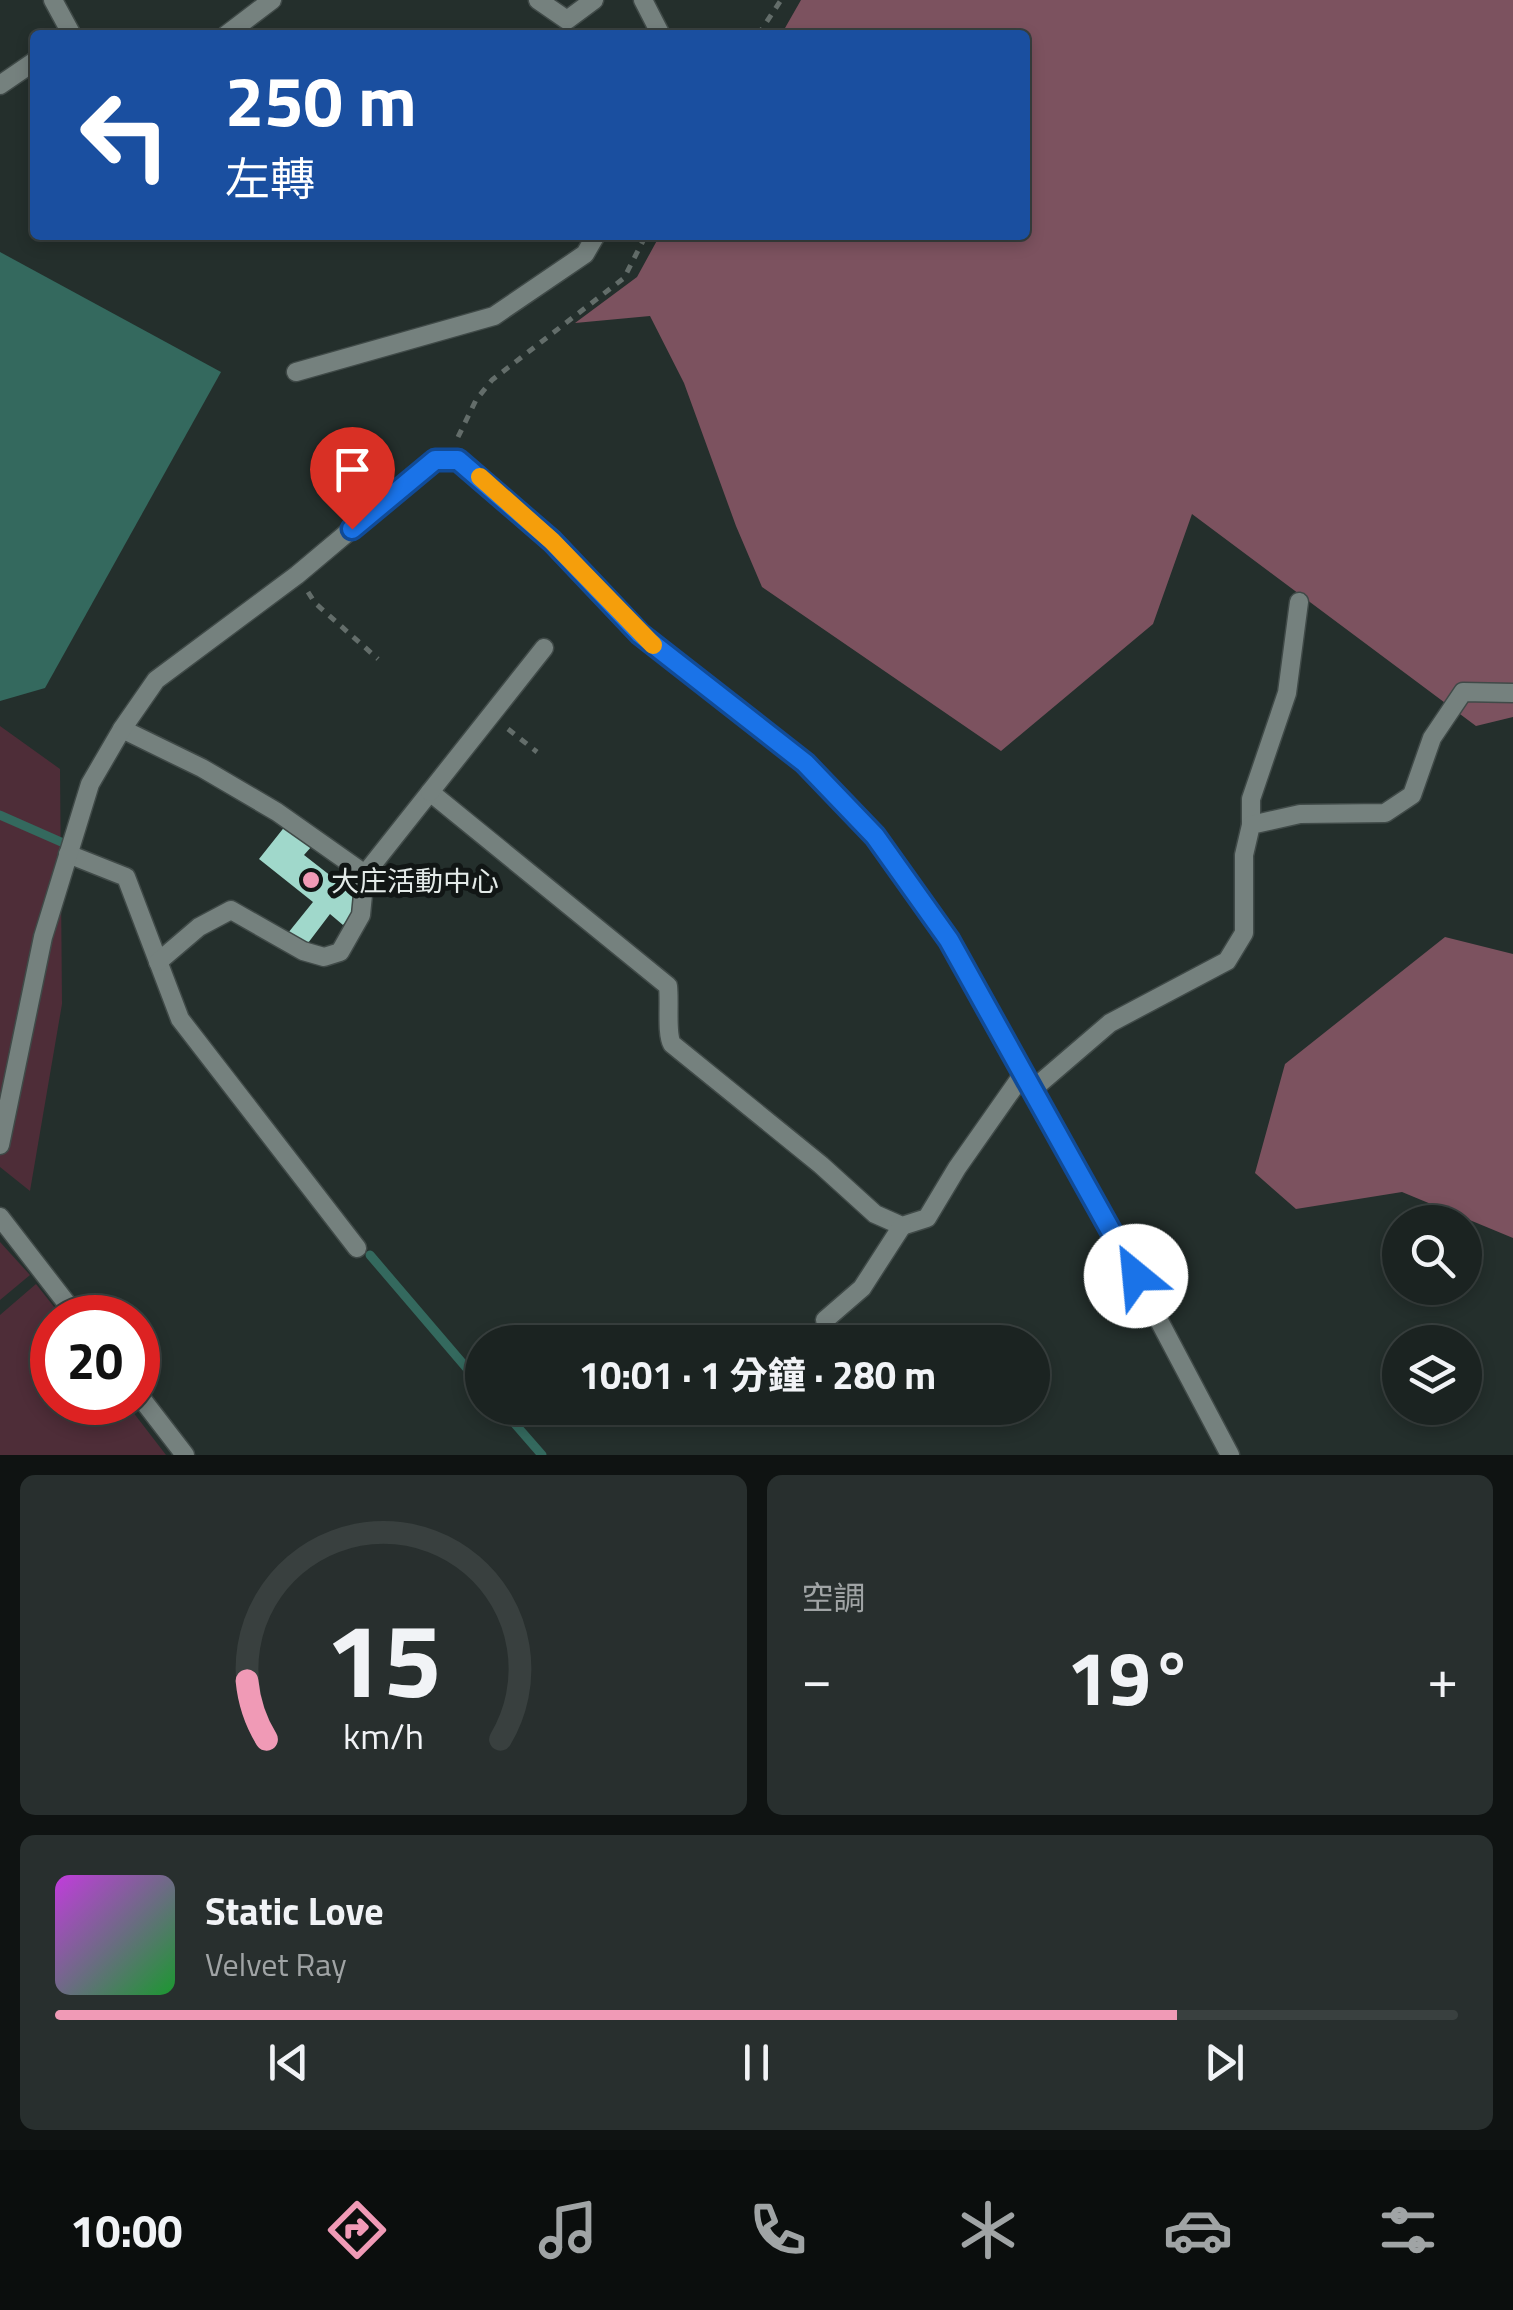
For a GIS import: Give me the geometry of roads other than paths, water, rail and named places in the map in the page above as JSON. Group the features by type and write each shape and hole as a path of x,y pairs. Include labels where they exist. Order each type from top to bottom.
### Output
{"lane":[{"path":"53,0 69,30"},
{"path":"233,30 272,0"},
{"path":"538,0 567,20 594,0"},
{"path":"643,0 658,30"},
{"path":"0,84 30,65"},
{"path":"296,372 494,316 585,254 593,240"},
{"path":"0,1145 43,937 90,784 122,729 156,680 298,575 435,460 447,458 468,466 552,541 640,634 805,763 875,836 949,940 1230,1455"},
{"path":"824,1320 862,1288 902,1226 926,1218 957,1168 1028,1082 1110,1023 1227,962 1244,933 1244,855 1251,825 1251,799 1286,692 1299,602"},
{"path":"158,962 199,927 230,910 303,950 324,957 340,952 362,915 365,874 544,648"},
{"path":"1251,825 1300,814 1385,812 1412,795 1432,738 1463,692 1513,693"},
{"path":"122,729 202,768 277,812 365,874"},
{"path":"430,792 668,986 672,1010 667,1035 672,1044 875,1214 902,1226"},
{"path":"68,854 126,877 180,1019 357,1248"},
{"path":"0,1217 60,1295"},
{"path":"160,1423 185,1455"}],"waterway":[{"path":"0,815 68,845"},
{"path":"370,1255 465,1366"},
{"path":"516,1425 542,1455"}],"place":[{"name":"大庄活動中心","path":"311,880"}]}
